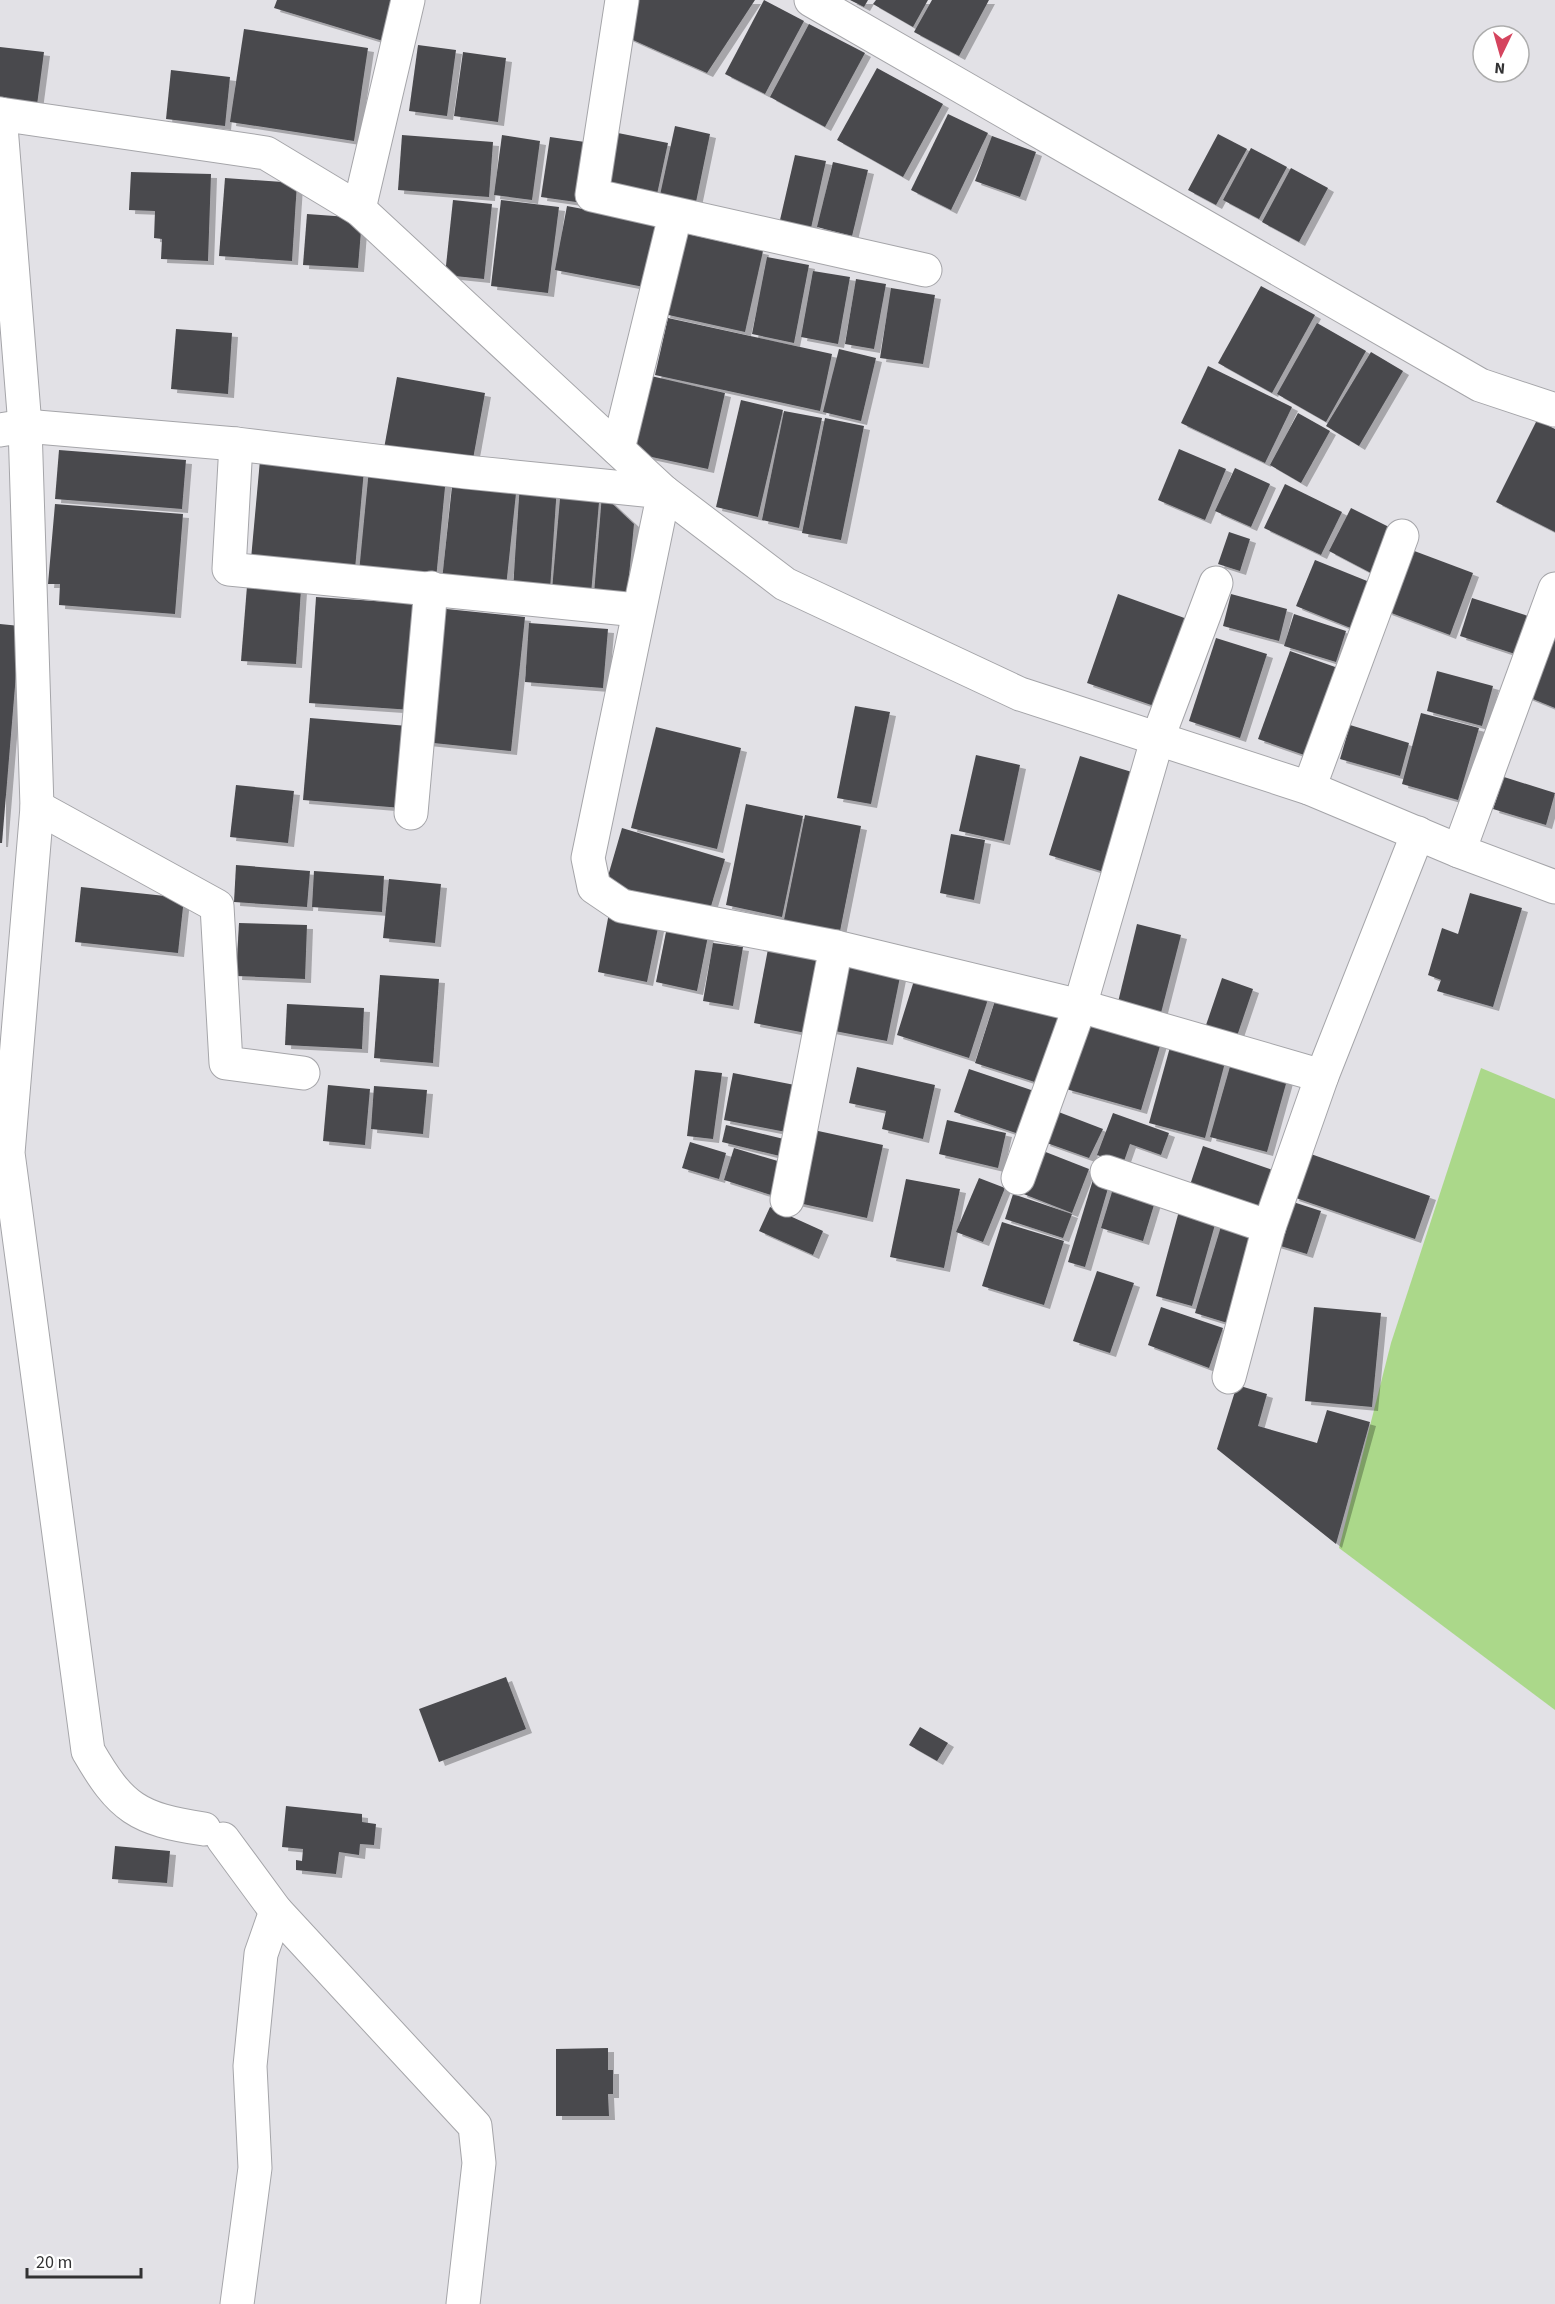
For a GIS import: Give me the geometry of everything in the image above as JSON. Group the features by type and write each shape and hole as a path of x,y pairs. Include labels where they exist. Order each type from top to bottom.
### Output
{"street":[{"path":"359,209 408,0"},
{"path":"622,0 592,195 675,216 925,270"},
{"path":"811,0 1480,385 1555,410"},
{"path":"464,2304 479,2163 475,2126 276,1911 213,1834 165,1823 125,1804 108,1785 88,1751 8,1153 37,807 13,428 0,114 267,153 359,209 664,492 785,584 1020,694 1309,788 1459,851 1555,887"},
{"path":"618,449 675,216"},
{"path":"13,428 236,444 466,472 664,492"},
{"path":"236,444 229,569 637,610"},
{"path":"664,492 637,610 588,858 594,886 622,906 836,947 1080,1006 1322,1076"},
{"path":"1309,788 1402,536"},
{"path":"1018,1178 1080,1006 1157,740 1216,583"},
{"path":"411,813 431,588"},
{"path":"1459,851 1555,589"},
{"path":"37,807 217,906 226,1063 303,1072"},
{"path":"1229,1377 1269,1227 1322,1076 1418,833"},
{"path":"787,1200 836,947"},
{"path":"1107,1172 1269,1227"},
{"path":"237,2304 255,2168 250,2066 261,1954 276,1911"}],"green space":[{"path":"1481,1068 1555,1099 1555,1710 1339,1548 1391,1343"}],"building":[{"path":"277,0 395,0 383,41 274,8"},
{"path":"632,0 755,0 707,73 624,36"},
{"path":"764,0 804,21 765,94 725,74"},
{"path":"850,0 868,0 864,7"},
{"path":"876,0 928,0 913,27 873,4"},
{"path":"932,0 989,0 959,56 914,32"},
{"path":"809,24 865,53 825,127 770,97"},
{"path":"244,29 368,48 354,141 230,122"},
{"path":"418,45 456,50 447,116 409,111"},
{"path":"0,47 44,52 37,105 0,100"},
{"path":"463,52 506,58 498,122 454,116"},
{"path":"877,68 943,104 903,177 837,140"},
{"path":"171,70 230,77 225,126 166,119"},
{"path":"948,114 988,133 951,210 911,190"},
{"path":"675,126 710,134 696,202 660,195"},
{"path":"618,133 668,143 656,199 607,188"},
{"path":"1218,134 1247,149 1216,205 1188,190"},
{"path":"402,135 493,142 489,197 398,190"},
{"path":"502,135 540,141 532,200 494,195"},
{"path":"992,136 1036,152 1020,197 975,181"},
{"path":"550,137 592,143 583,203 541,197"},
{"path":"1251,148 1287,167 1259,219 1223,200"},
{"path":"795,155 826,161 811,228 780,220"},
{"path":"833,162 868,170 852,236 817,227"},
{"path":"1291,168 1328,188 1299,242 1262,222"},
{"path":"131,172 211,174 208,261 161,259 162,239 154,238 155,211 129,210"},
{"path":"225,178 297,183 292,261 219,256"},
{"path":"453,200 492,204 484,279 445,275"},
{"path":"501,200 559,207 548,293 491,286"},
{"path":"567,206 656,223 644,287 555,270"},
{"path":"307,214 362,218 358,268 303,265"},
{"path":"683,233 763,251 745,332 664,314"},
{"path":"767,257 809,265 794,343 752,334"},
{"path":"813,271 850,277 838,344 801,337"},
{"path":"856,279 886,284 874,349 845,344"},
{"path":"1261,286 1315,315 1272,393 1218,363"},
{"path":"891,288 935,295 923,364 880,358"},
{"path":"668,318 832,354 820,411 655,375"},
{"path":"1317,323 1366,351 1326,422 1277,394"},
{"path":"176,329 232,333 228,394 171,389"},
{"path":"839,349 876,358 861,421 823,412"},
{"path":"1371,352 1403,371 1359,446 1326,426"},
{"path":"1208,366 1292,407 1265,463 1181,423"},
{"path":"651,376 725,393 708,469 633,453"},
{"path":"397,377 485,393 471,470 383,454"},
{"path":"741,400 783,410 758,517 716,507"},
{"path":"784,411 822,418 799,528 762,520"},
{"path":"1298,413 1330,431 1301,483 1270,465"},
{"path":"825,418 864,426 841,540 802,533"},
{"path":"1537,420 1555,429 1555,532 1496,502"},
{"path":"1179,449 1226,469 1205,520 1158,500"},
{"path":"59,450 186,460 182,509 55,499"},
{"path":"260,460 364,470 355,569 251,559"},
{"path":"1235,468 1270,484 1251,527 1215,511"},
{"path":"369,469 446,477 436,579 359,572"},
{"path":"453,477 517,484 506,587 442,580"},
{"path":"520,483 557,486 550,590 513,588"},
{"path":"1285,484 1342,512 1321,555 1264,528"},
{"path":"561,487 600,491 591,594 552,590"},
{"path":"602,494 634,524 627,597 594,594"},
{"path":"55,504 183,514 175,614 59,605 60,584 48,584"},
{"path":"1351,508 1393,529 1371,573 1329,551"},
{"path":"1229,532 1250,539 1240,571 1218,564"},
{"path":"1409,549 1473,573 1450,635 1386,611"},
{"path":"1315,560 1372,583 1353,629 1296,606"},
{"path":"247,586 301,589 296,664 241,661"},
{"path":"1118,594 1190,620 1160,708 1087,683"},
{"path":"1231,594 1287,609 1279,641 1223,626"},
{"path":"316,597 419,604 412,710 309,703"},
{"path":"1472,598 1528,616 1515,654 1460,636"},
{"path":"437,608 525,617 511,751 424,742"},
{"path":"1294,614 1346,631 1336,662 1284,646"},
{"path":"1555,616 1555,708 1523,695"},
{"path":"529,623 608,629 603,688 525,682"},
{"path":"0,624 20,626 2,843 0,843"},
{"path":"1216,638 1267,654 1240,738 1189,721"},
{"path":"1290,651 1338,668 1307,756 1258,739"},
{"path":"1437,671 1493,686 1482,726 1427,711"},
{"path":"855,706 890,712 871,804 837,798"},
{"path":"1421,713 1479,728 1458,800 1402,784"},
{"path":"310,718 408,726 402,808 303,800"},
{"path":"1350,725 1409,743 1400,776 1340,759"},
{"path":"656,727 741,748 717,849 631,828"},
{"path":"976,755 1020,765 1004,841 959,831"},
{"path":"1080,756 1135,773 1104,872 1049,855"},
{"path":"1504,777 1555,793 1546,825 1493,809"},
{"path":"236,785 294,791 288,843 230,837"},
{"path":"746,804 803,816 782,917 726,905"},
{"path":"805,815 861,826 840,931 784,920"},
{"path":"622,828 725,859 709,913 606,883"},
{"path":"951,834 985,840 974,900 940,893"},
{"path":"236,865 310,871 307,907 234,902"},
{"path":"314,871 384,876 382,912 312,907"},
{"path":"389,879 441,884 435,943 383,938"},
{"path":"81,887 184,898 178,953 75,942"},
{"path":"1470,893 1522,908 1493,1007 1437,991 1441,980 1428,975 1442,928 1458,934"},
{"path":"609,913 659,923 647,982 598,972"},
{"path":"239,923 307,925 305,979 236,976"},
{"path":"1137,924 1181,935 1161,1013 1118,1002"},
{"path":"667,927 708,936 697,991 656,982"},
{"path":"713,943 743,947 733,1006 703,1001"},
{"path":"768,949 825,959 811,1034 754,1023"},
{"path":"838,960 901,972 887,1041 824,1029"},
{"path":"917,971 990,993 969,1058 897,1035"},
{"path":"380,975 439,979 433,1063 374,1058"},
{"path":"1222,978 1253,989 1235,1042 1204,1031"},
{"path":"999,988 1068,1010 1044,1085 975,1063"},
{"path":"287,1004 364,1008 362,1049 285,1045"},
{"path":"1088,1014 1163,1036 1141,1110 1066,1089"},
{"path":"1172,1040 1227,1055 1205,1138 1149,1123"},
{"path":"1233,1056 1289,1073 1267,1152 1210,1137"},
{"path":"857,1067 935,1085 923,1139 882,1129 886,1111 849,1103"},
{"path":"969,1069 1040,1093 1025,1136 954,1112"},
{"path":"695,1070 722,1073 713,1139 687,1136"},
{"path":"733,1073 800,1086 791,1133 724,1120"},
{"path":"328,1085 370,1089 365,1145 323,1141"},
{"path":"374,1086 427,1090 423,1134 371,1129"},
{"path":"1056,1111 1103,1129 1089,1158 1044,1142"},
{"path":"1113,1113 1169,1133 1161,1155 1130,1144 1123,1164 1097,1155"},
{"path":"947,1120 1006,1133 998,1168 939,1154"},
{"path":"726,1125 788,1140 784,1157 722,1142"},
{"path":"809,1129 883,1145 867,1218 794,1202"},
{"path":"690,1142 726,1153 719,1179 682,1168"},
{"path":"1203,1146 1276,1171 1263,1210 1190,1185"},
{"path":"734,1148 781,1162 771,1195 724,1180"},
{"path":"1038,1149 1089,1169 1072,1213 1021,1193"},
{"path":"1308,1153 1430,1196 1415,1239 1293,1197"},
{"path":"1095,1173 1111,1178 1085,1267 1068,1262"},
{"path":"979,1178 1005,1188 983,1242 956,1232"},
{"path":"906,1179 960,1189 944,1268 890,1257"},
{"path":"1115,1182 1157,1195 1143,1241 1101,1228"},
{"path":"1013,1194 1072,1214 1063,1238 1005,1219"},
{"path":"1287,1200 1321,1211 1307,1254 1274,1244"},
{"path":"770,1207 823,1231 813,1255 759,1231"},
{"path":"1179,1211 1216,1221 1192,1306 1156,1296"},
{"path":"1002,1222 1064,1241 1044,1305 982,1286"},
{"path":"1222,1223 1261,1235 1234,1325 1195,1313"},
{"path":"1097,1271 1134,1283 1110,1353 1073,1341"},
{"path":"1161,1307 1223,1328 1209,1368 1148,1345"},
{"path":"1314,1307 1381,1313 1372,1407 1305,1401"},
{"path":"1237,1385 1267,1394 1258,1426 1317,1443 1327,1410 1370,1422 1336,1544 1217,1449"},
{"path":"506,1677 526,1729 439,1762 419,1709"},
{"path":"920,1727 948,1743 937,1761 909,1745"},
{"path":"286,1806 362,1814 362,1822 376,1824 374,1845 360,1844 359,1855 339,1852 336,1874 296,1870 296,1860 302,1861 303,1849 282,1847"},
{"path":"115,1846 170,1851 167,1883 112,1879"},
{"path":"608,2048 608,2070 613,2070 613,2094 608,2094 609,2116 556,2116 556,2049"}]}
